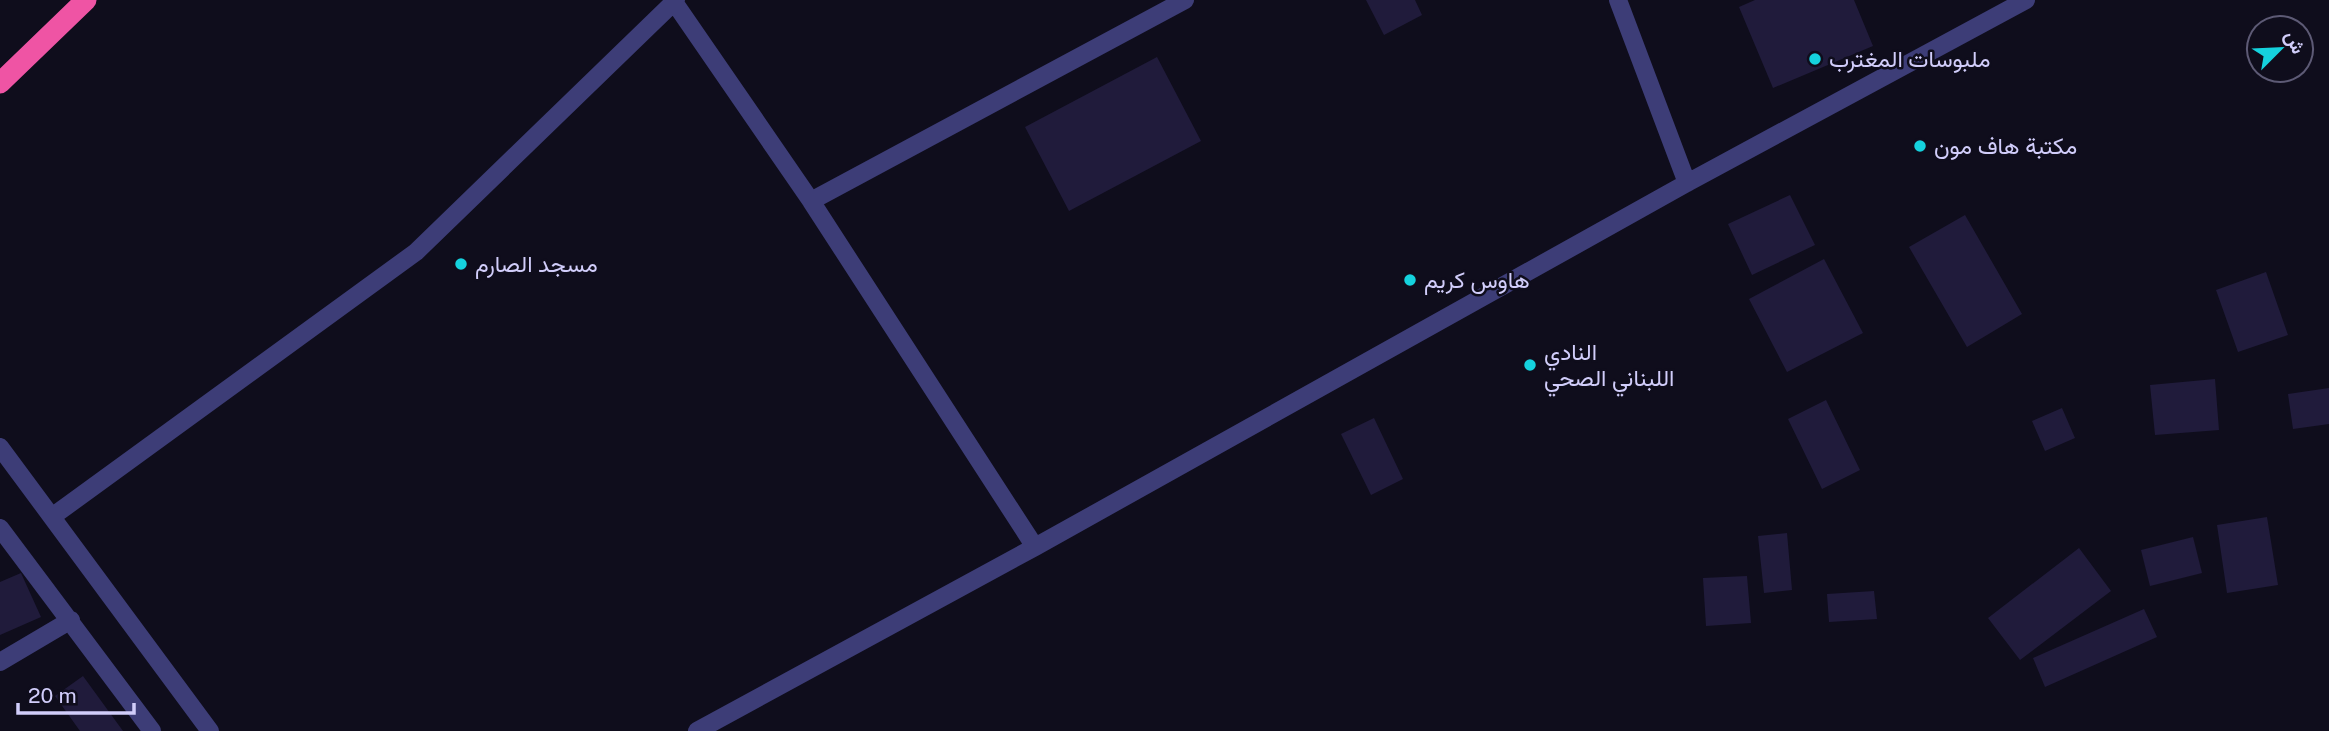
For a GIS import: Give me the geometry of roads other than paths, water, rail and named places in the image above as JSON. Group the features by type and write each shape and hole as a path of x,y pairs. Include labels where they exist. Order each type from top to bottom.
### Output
{"highway":[{"path":"0,83 86,0"}],"street":[{"path":"811,201 1185,0"},
{"path":"1618,0 1687,183"},
{"path":"697,731 1035,547 1687,183 2026,0"},
{"path":"53,516 416,252 675,1 811,201 1035,547"},
{"path":"0,447 210,731"},
{"path":"0,528 152,731"},
{"path":"0,662 71,620"}],"place":[{"name":"ملبوسات المغترب","path":"1815,59"},
{"name":"مكتبة هاف مون","path":"1920,146"},
{"name":"مسجد الصارم","path":"461,264"},
{"name":"هاوس كريم","path":"1410,280"},
{"name":"النادي اللبناني الصحي","path":"1530,365"}]}
